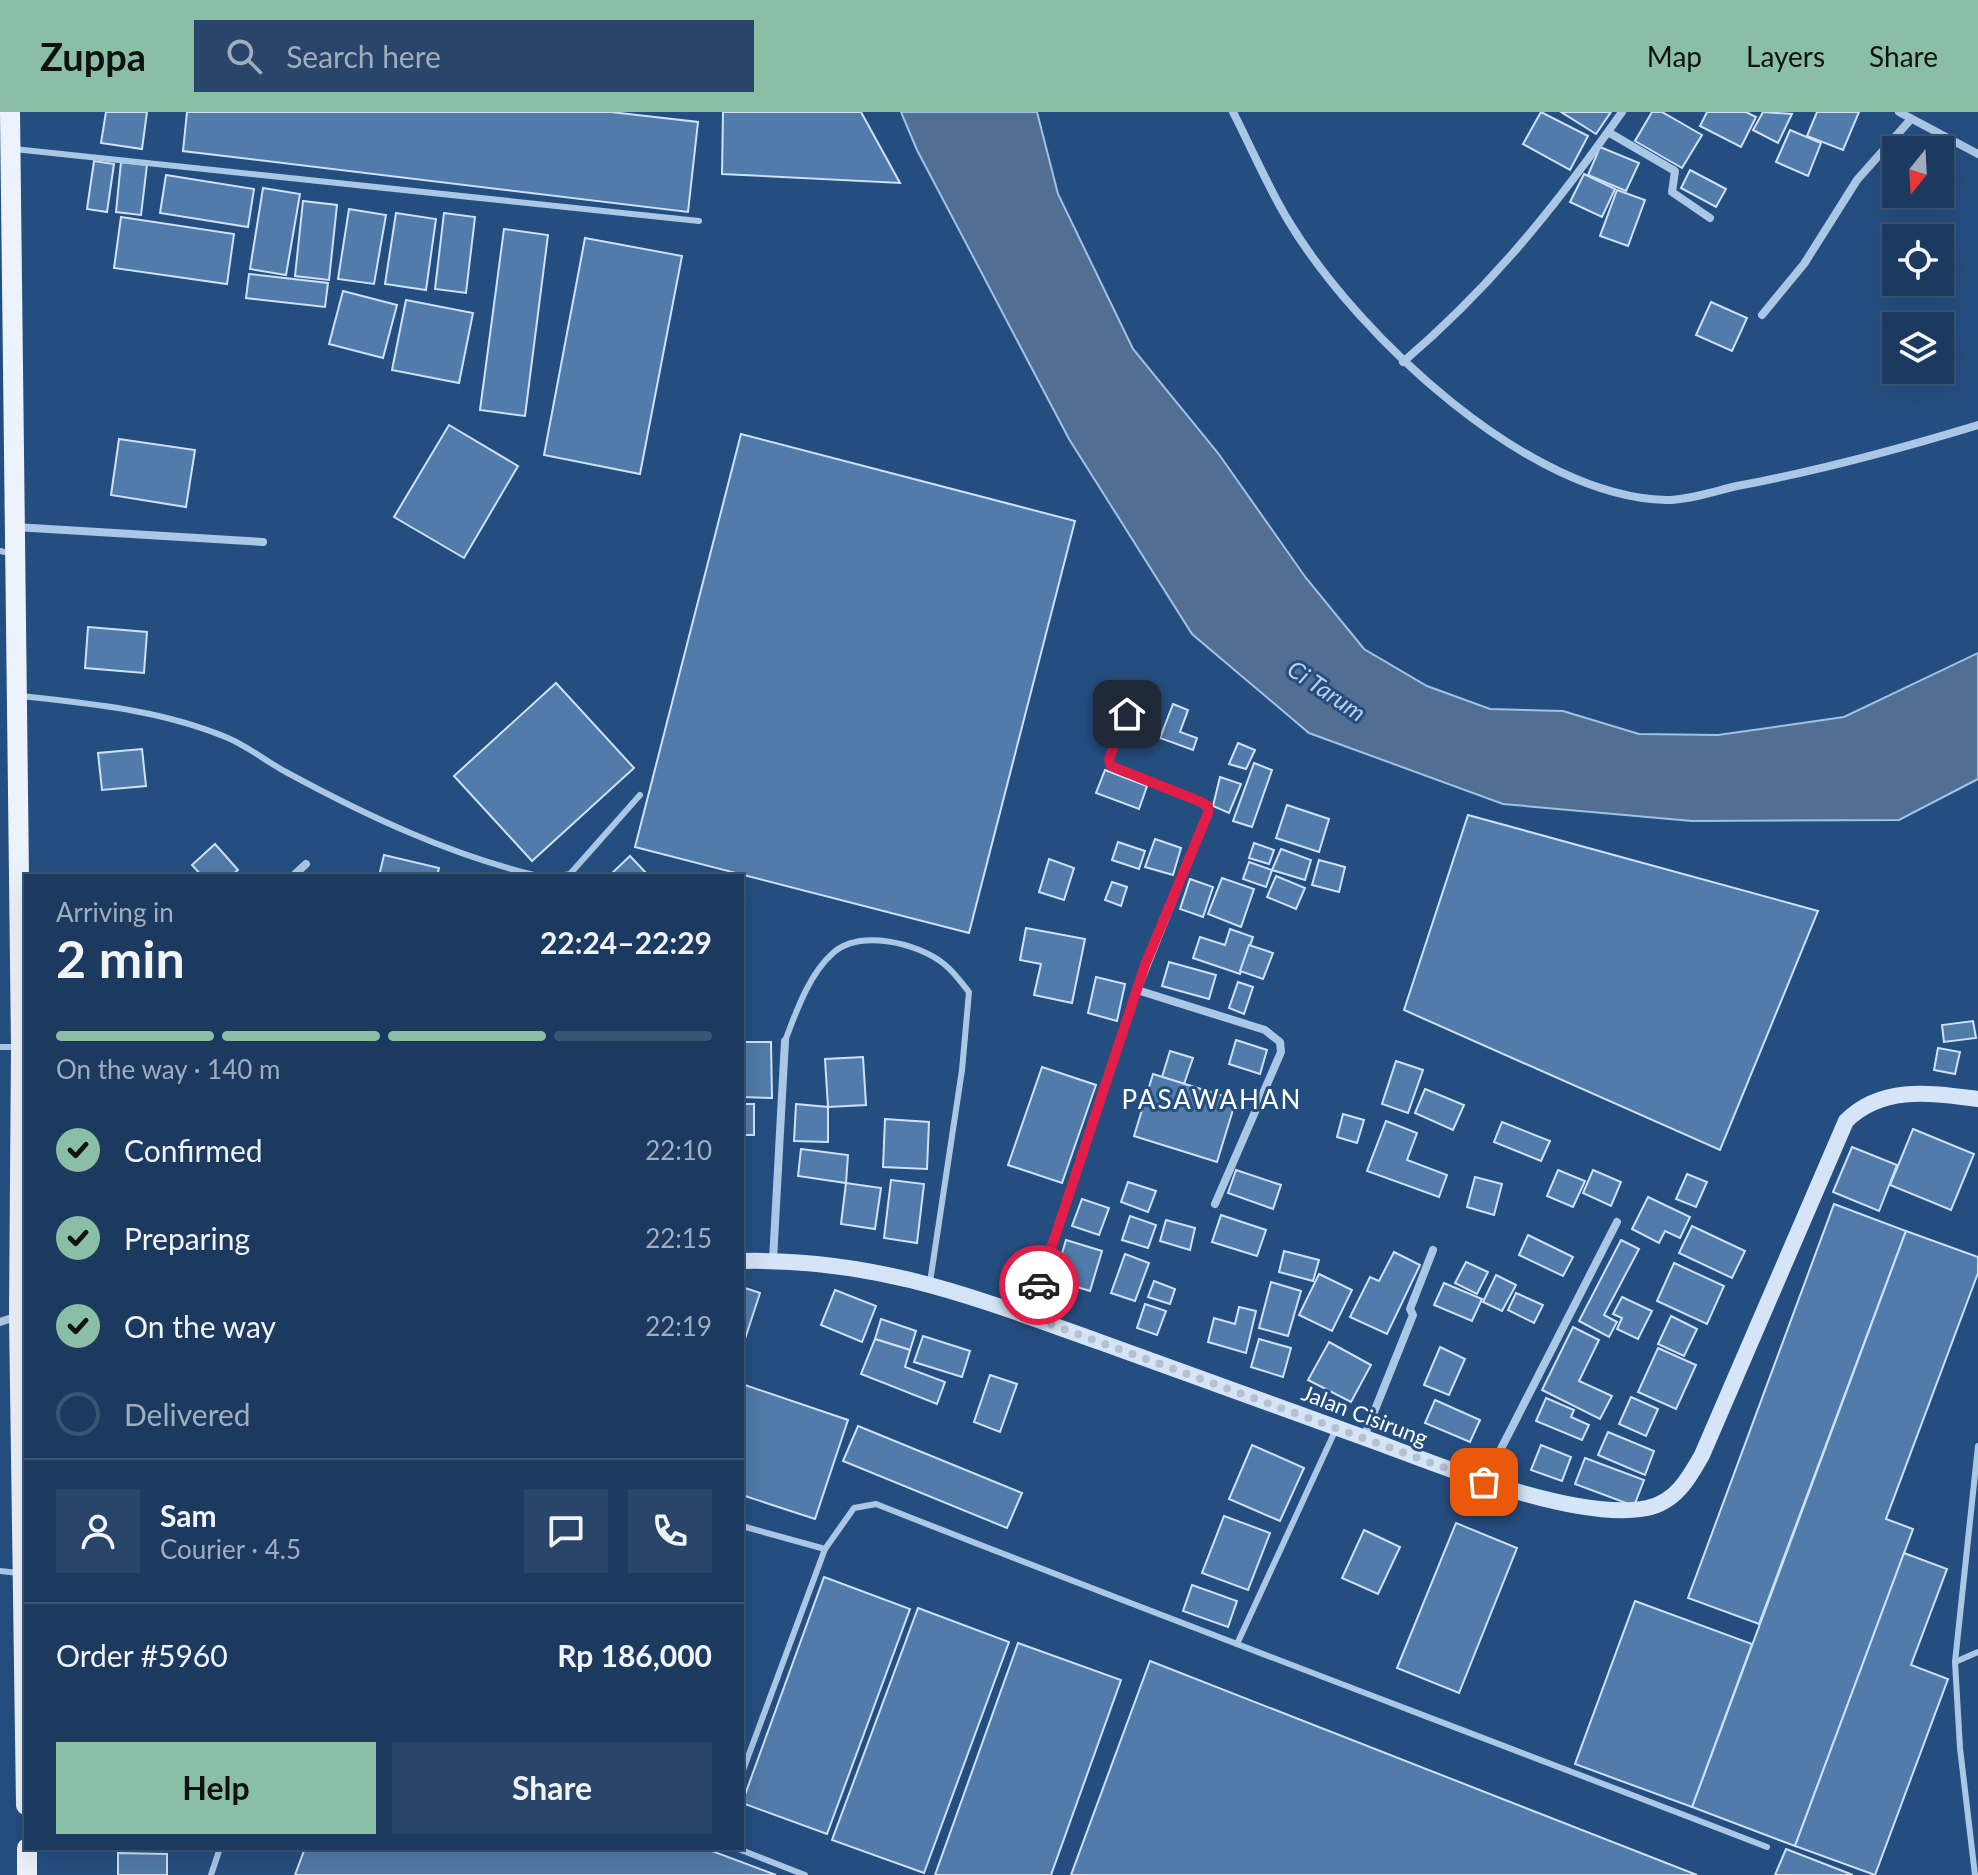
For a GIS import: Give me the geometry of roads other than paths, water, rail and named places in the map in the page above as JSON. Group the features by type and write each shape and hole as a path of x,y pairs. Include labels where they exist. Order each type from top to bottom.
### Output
{"main road":[{"path":"10,112 11,148 6,171 7,404 14,527 6,552 23,987 24,1169 15,1318 24,1523 24,1650"},
{"name":"Jalan Cisirung","path":"744,1261 773,1260 889,1272 930,1282 1484,1482 1562,1502 1621,1510 1648,1508 1675,1495 1702,1455 1846,1121 1859,1108 1881,1098 1907,1093 1978,1099"},
{"path":"27,1850 27,1875"}],"street":[{"path":"1233,112 1291,226 1354,308 1403,362 1494,433 1554,469 1613,491 1667,500 1842,466 1978,425"},
{"path":"1403,362 1449,323 1555,207 1622,112"},
{"path":"1899,112 1978,154"},
{"path":"1762,315 1804,264 1857,180 1911,119"},
{"path":"1608,132 1675,171 1672,192 1710,218"},
{"path":"14,527 263,542"},
{"path":"1028,1316 1137,990 1209,809 1201,802 1111,766 1109,759 1135,694"},
{"path":"295,874 306,864"},
{"path":"1137,990 1256,1026 1280,1042 1281,1052 1215,1204"},
{"path":"773,1260 785,1041"},
{"path":"1484,1482 1617,1222"},
{"path":"1364,1438 1413,1315 1410,1309 1433,1250"}],"lane":[{"path":"11,148 699,221"},
{"path":"14,696 129,708 182,721 231,739 285,772 385,821 494,865 530,874"},
{"path":"570,874 640,795"},
{"path":"785,1041 799,1004 820,970 833,953 854,941 909,947 942,962 969,992 953,1137 930,1282"},
{"path":"0,1047 21,1047"},
{"path":"1237,1644 1336,1428"},
{"path":"1975,1875 1960,1748 1955,1662 1978,1446"},
{"path":"744,1768 825,1549 854,1508 876,1504 1208,1636 1237,1644 1767,1847"},
{"path":"744,1527 825,1549"},
{"path":"0,1571 23,1573"},
{"path":"1955,1662 1978,1652"},
{"path":"211,1875 219,1850"},
{"path":"741,1850 805,1875"}],"water":[{"name":"Ci Tarum","path":"901,112 1037,112 1058,194 1133,349 1218,453 1306,578 1364,649 1427,686 1490,709 1563,711 1639,734 1718,735 1844,717 1978,653 1978,779 1899,820 1692,821 1503,804 1309,733 1192,634 1069,439 917,150"}],"district":[{"name":"PASAWAHAN","path":"1212,1099"}]}
